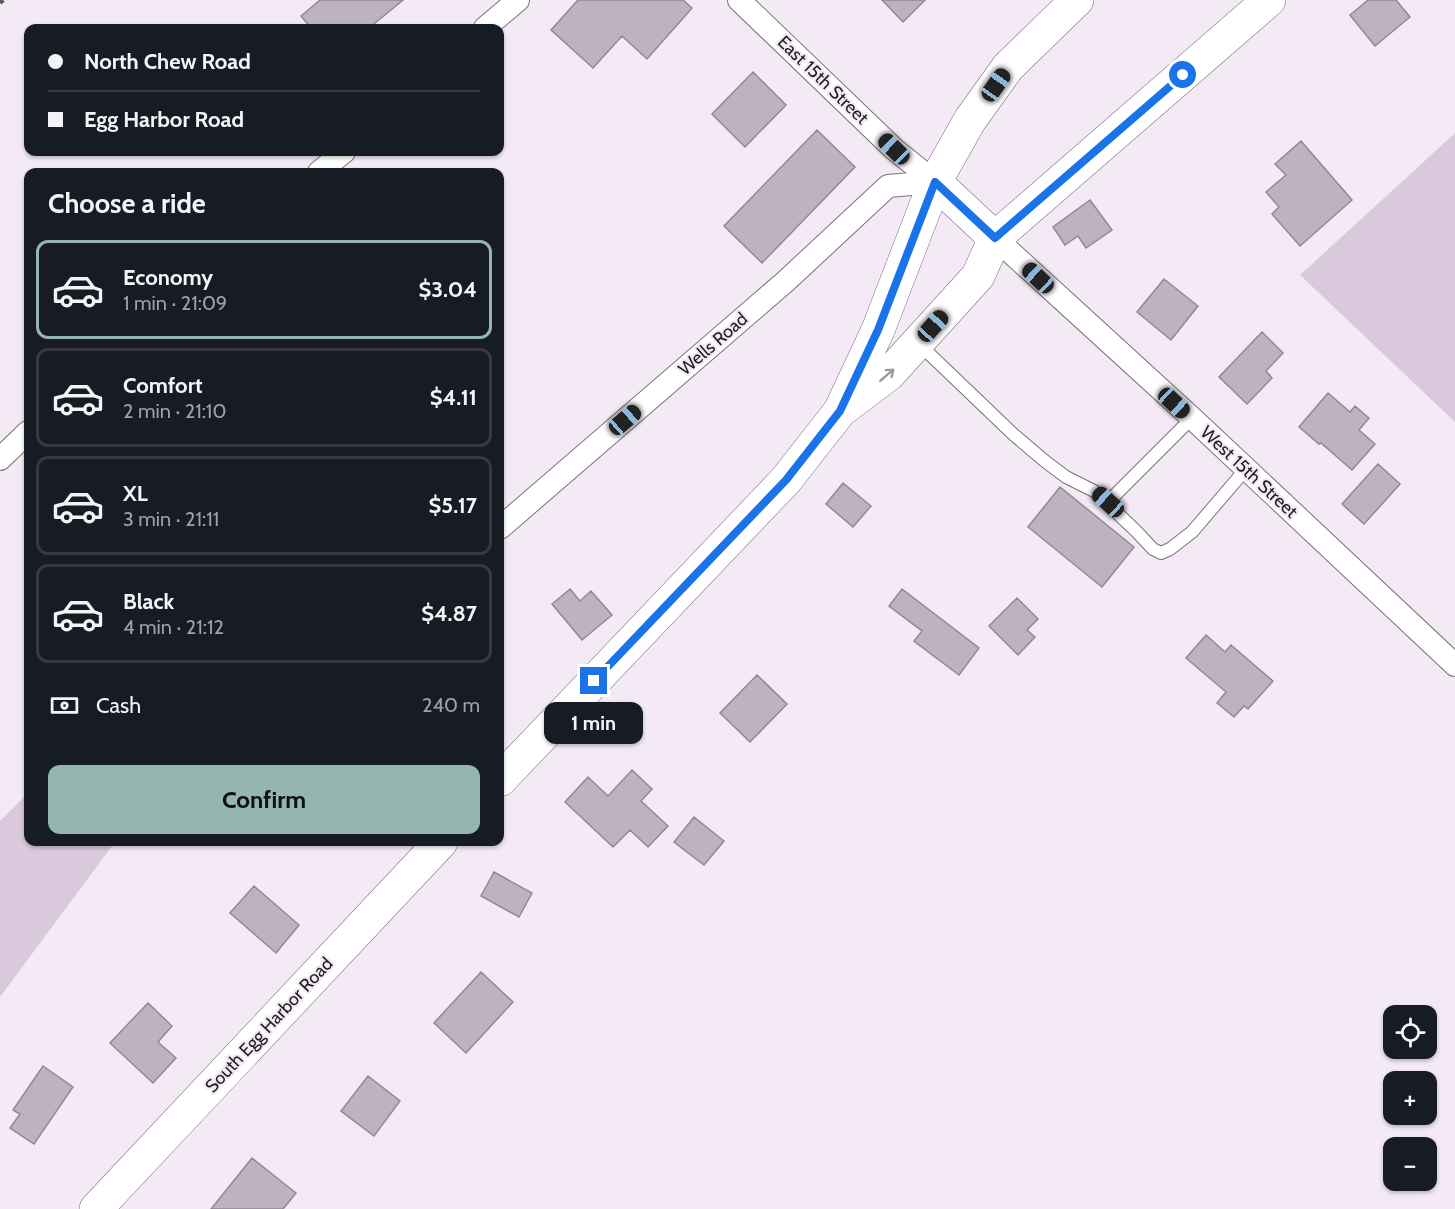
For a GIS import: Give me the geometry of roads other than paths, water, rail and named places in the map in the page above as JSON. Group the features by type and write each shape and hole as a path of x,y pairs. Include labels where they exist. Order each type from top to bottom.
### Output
{"main road":[{"path":"504,776 786,480 840,411 878,330 935,182 970,120 1008,67 1077,0"},
{"path":"840,411 889,374 918,343 978,276 995,238 1269,0"},
{"name":"West 15th Street","path":"935,182 995,238"},
{"name":"South Egg Harbor Road","path":"96,1209 437,846"}],"street":[{"path":"490,24 518,0"},
{"name":"East 15th Street","path":"740,0 894,149 935,182"},
{"path":"324,168 339,156"},
{"name":"Wells Road","path":"504,525 786,281 888,186 935,182"},
{"name":"West 15th Street","path":"995,238 1455,665"},
{"path":"0,459 24,436"}],"lane":[{"path":"918,343 1013,434 1066,477 1095,491 1153,549 1161,553 1170,549 1192,531 1246,469"},
{"path":"1108,502 1191,418"}],"railway":[{"path":"0,3 3,0"}]}
